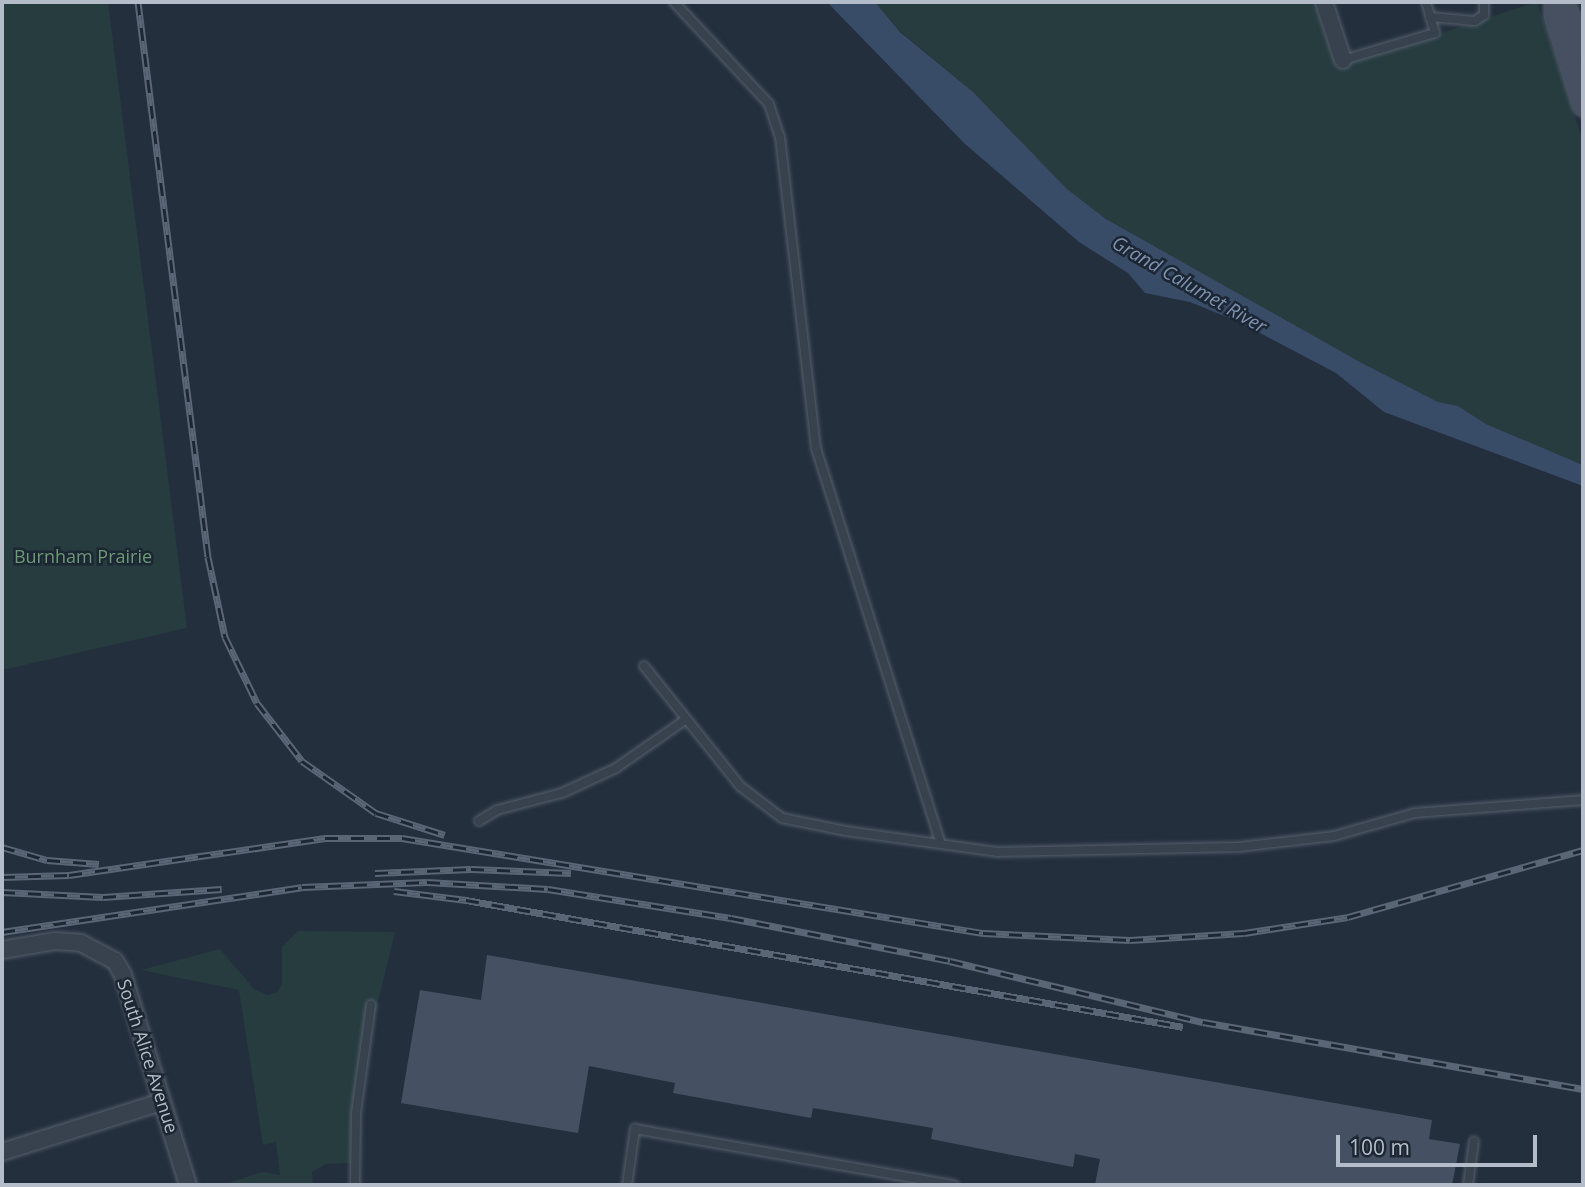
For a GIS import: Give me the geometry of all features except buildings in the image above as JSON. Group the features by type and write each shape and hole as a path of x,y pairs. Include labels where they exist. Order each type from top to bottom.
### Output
{"main road":[{"path":"1555,2 1555,16 1583,105"},
{"path":"1563,2 1583,53"}],"street":[{"path":"1324,2 1343,60"},
{"name":"South Alice Avenue","path":"2,950 55,941 81,943 115,961 123,975 188,1185"},
{"path":"2,1152 162,1102"}],"lane":[{"path":"674,2 769,104 780,137 816,449 940,841"},
{"path":"1343,60 1435,33 1426,2"},
{"path":"1430,18 1475,21 1484,15 1483,2"},
{"path":"643,666 740,786 782,818 997,852 1239,847 1334,836 1415,813 1583,800"},
{"path":"479,821 497,810 562,793 616,768 685,720"},
{"path":"355,1185 356,1113 371,1005"},
{"path":"627,1185 635,1129 954,1185"},
{"path":"1468,1185 1474,1141"}],"green space":[{"name":"Burnham Prairie","path":"2,2 108,2 187,628 2,670"},
{"path":"875,2 1314,2 1336,67 1537,2 1583,141 1583,465 1486,424 1458,406 1438,402 1360,362 1106,219 1067,189 973,92 900,31"},
{"path":"298,931 395,932 355,1096 352,1163 326,1164 312,1172 313,1185 223,1185 262,1172 280,1175 276,1142 263,1145 239,990 141,970 220,949 254,989 268,995 278,992 282,983 282,947"}],"water":[{"name":"Grand Calumet River","path":"827,2 875,2 900,32 973,92 1067,189 1106,219 1360,362 1438,402 1458,406 1486,424 1583,465 1583,486 1384,412 1336,373 1239,322 1190,302 1145,293 1128,273 1079,242 964,143"}],"railway":[{"path":"138,2 208,557 225,637 257,703 302,761 376,813 445,835"},
{"path":"2,877 69,875 325,838 402,838 983,933 1130,940 1244,933 1348,917 1583,850"},
{"path":"2,847 47,860 99,864"},
{"path":"375,873 471,869 571,873"},
{"path":"2,932 302,887 427,882 548,889 731,918 950,961 1203,1022 1583,1089"},
{"path":"2,892 103,897 222,889"},
{"path":"394,891 466,900 1183,1027"}]}
